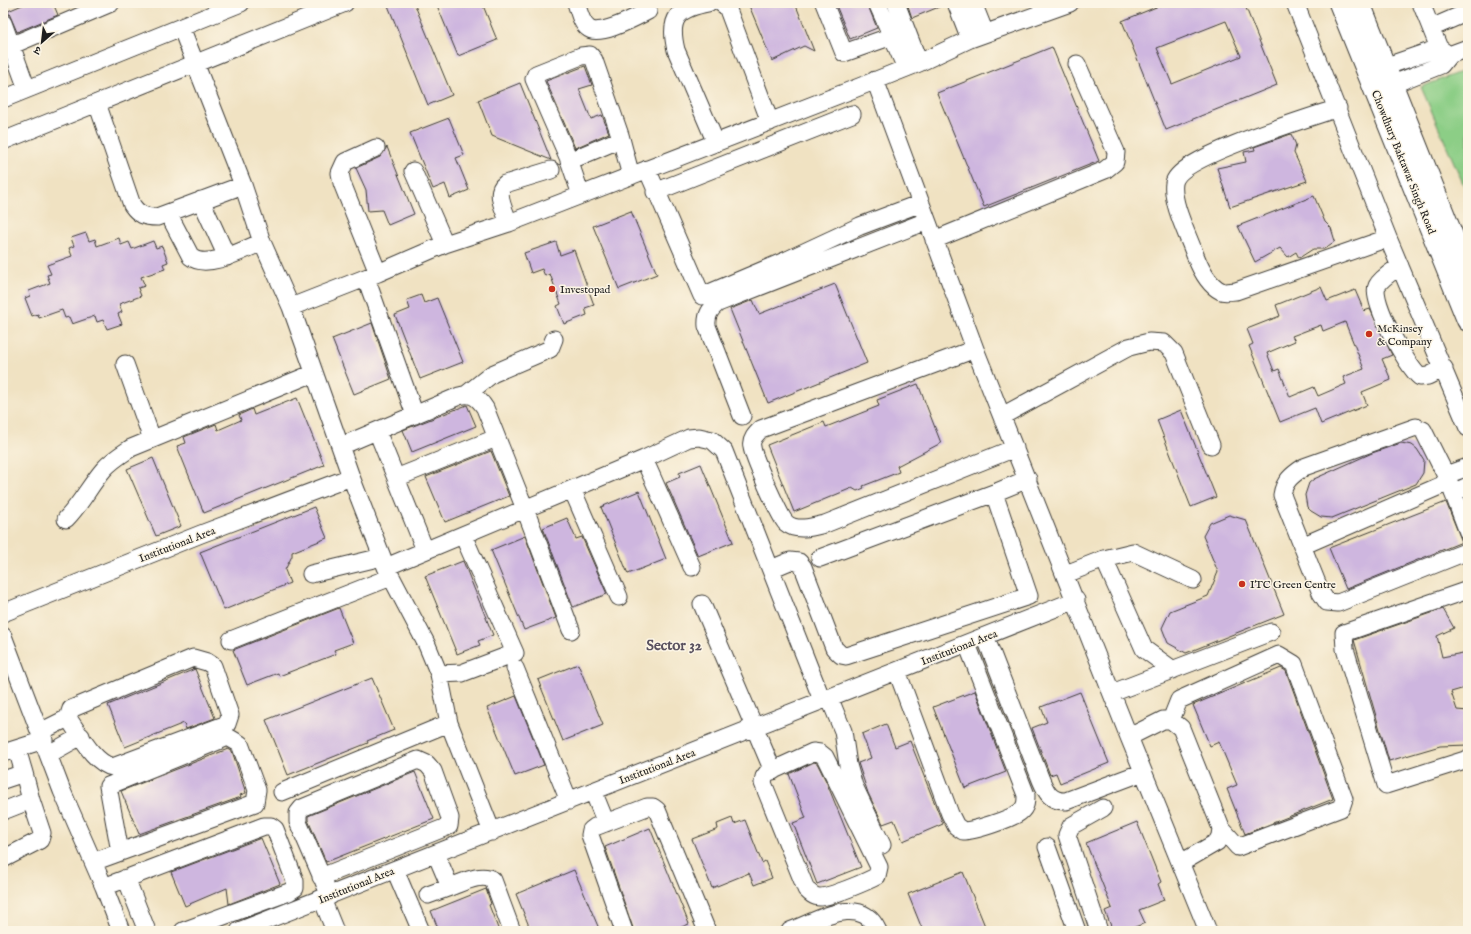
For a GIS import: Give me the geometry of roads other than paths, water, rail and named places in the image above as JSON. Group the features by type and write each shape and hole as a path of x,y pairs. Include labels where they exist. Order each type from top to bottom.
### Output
{"main road":[{"name":"Chowdhury Baktawar Singh Road","path":"1340,3 1468,320"},
{"name":"Chowdhury Baktawar Singh Road","path":"1359,3 1468,276"}],"street":[{"path":"3,99 241,3"},
{"path":"3,140 345,3"},
{"path":"576,3 584,22 591,31 608,29 648,11 644,3"},
{"path":"708,3 693,6 680,12 673,24 672,35 676,50 716,142"},
{"path":"721,3 727,7 770,122"},
{"path":"824,3 844,53 892,36"},
{"path":"877,3 892,36 913,66"},
{"path":"896,3 913,66"},
{"path":"956,3 977,36"},
{"path":"973,3 977,36"},
{"path":"291,307 445,244 509,223 913,66 1037,9 1070,3"},
{"path":"1295,3 1338,108 1388,238 1468,428"},
{"path":"1421,3 1431,28 1444,52"},
{"path":"7,47 106,4"},
{"path":"1431,28 1468,12"},
{"path":"3,23 7,47 27,89"},
{"path":"181,27 243,185 262,242 291,307 351,477 386,567 427,645 438,674 449,723 492,832"},
{"path":"1388,76 1444,52 1468,48"},
{"path":"581,195 569,161 534,79 536,74 575,58 586,54 590,55 594,60 621,139 630,176"},
{"path":"934,240 1105,170 1116,162 1116,152 1077,64"},
{"path":"875,80 975,349 1066,574 1143,772 1208,931"},
{"path":"97,103 132,205 137,213 146,217 157,217 243,185"},
{"path":"1338,108 1241,141 1184,170 1174,180 1174,195 1196,258 1210,284 1222,292 1236,291 1388,238"},
{"path":"655,192 852,114"},
{"path":"743,132 750,154"},
{"path":"569,161 621,139"},
{"path":"376,148 345,162 340,173 415,415"},
{"path":"647,169 655,192 702,296 787,260 860,226 921,203"},
{"path":"509,223 499,192 501,187 504,184 551,170"},
{"path":"413,171 445,244"},
{"path":"201,200 227,257"},
{"path":"168,213 191,257 197,261 204,262 227,257 262,242"},
{"path":"742,416 707,326 706,319 712,308 718,303 927,221"},
{"path":"1400,266 1381,280 1377,286 1376,299 1401,351 1414,372 1420,377 1428,376 1444,368"},
{"path":"341,446 467,394 492,374 550,349 554,339"},
{"path":"1002,416 1129,347 1149,342 1164,343 1174,353 1211,445"},
{"path":"975,349 761,429 753,437 751,446 757,462 780,514 786,523 796,527 812,527 825,524 1015,448"},
{"path":"125,364 152,439"},
{"path":"66,519 75,510 104,469 116,458 131,448 314,373"},
{"path":"467,394 474,396 481,402 525,508 571,630"},
{"path":"1468,532 1454,484 1423,430 1416,427 1304,467 1292,475 1284,485 1282,495 1321,593 1327,602 1338,603 1468,551"},
{"path":"377,431 424,550"},
{"path":"231,640 424,550 644,459 689,438 699,437 712,440 724,451 771,569 826,699 843,732 848,765 854,786 882,845"},
{"path":"396,478 496,438"},
{"path":"644,459 692,567"},
{"path":"1302,546 1454,484 1468,466"},
{"name":"Institutional Area","path":"3,613 351,477"},
{"path":"820,558 1028,479"},
{"path":"572,489 619,597"},
{"path":"771,569 790,560 799,562 803,567 834,648 842,655 846,656 1029,596 994,493"},
{"path":"438,674 462,673 514,653 463,535"},
{"path":"1066,574 1104,559 1133,552 1193,580"},
{"path":"1104,559 1144,649 1173,670"},
{"path":"311,574 386,567"},
{"path":"1468,590 1344,633 1345,649 1386,785 1468,759"},
{"name":"Institutional Area","path":"239,931 326,898 1076,600"},
{"path":"702,604 756,727 773,771"},
{"path":"1112,693 1271,632"},
{"path":"3,636 44,742 104,886 121,931"},
{"path":"985,636 1041,780 1047,792 1053,798 1066,801 1143,772"},
{"path":"897,671 919,726 950,814 956,826 963,832 972,831 1020,812 1026,804 1026,795 967,644"},
{"path":"1171,720 1179,700 1279,655 1294,664 1344,798 1341,808 1238,847 1220,828"},
{"path":"44,742 68,718 69,711 74,706 193,658 207,662 213,666 230,715 227,724 113,767 105,765 98,760 68,718"},
{"path":"515,668 569,801"},
{"path":"1129,737 1163,720 1171,720 1181,728 1220,828 1220,836 1217,842 1181,863"},
{"path":"282,792 449,723"},
{"path":"3,859 40,840 42,833 24,773 10,751 44,742 81,736"},
{"path":"93,862 255,803 257,790 240,744 228,737 108,786 120,852"},
{"path":"813,752 820,753 825,757 879,867 877,876 867,881 820,897 812,895 806,889 763,783 764,777 773,771 813,752"},
{"path":"322,877 449,826 450,818 433,771 427,764 418,760 302,808 298,813 298,822 322,877 326,898 336,931"},
{"path":"3,780 24,773"},
{"path":"593,791 606,822"},
{"path":"3,811 31,800"},
{"path":"624,931 590,835 591,830 595,827 647,807 653,807 657,810 707,931"},
{"path":"1099,931 1067,836 1071,826 1103,808"},
{"path":"104,886 264,826 271,826 275,829 295,881 295,888 289,892 183,931"},
{"path":"434,832 450,887"},
{"path":"1047,847 1077,931"},
{"path":"395,870 421,931"},
{"path":"428,895 481,876 488,877 493,880 512,931"},
{"path":"126,878 147,931"},
{"path":"790,931 845,910 861,911 874,922 878,931"}],"place":[{"name":"Investopad","path":"552,289"},
{"name":"McKinsey & Company","path":"1369,334"},
{"name":"ITC Green Centre","path":"1242,584"}],"district":[{"name":"Sector 32","path":"674,645"}]}
